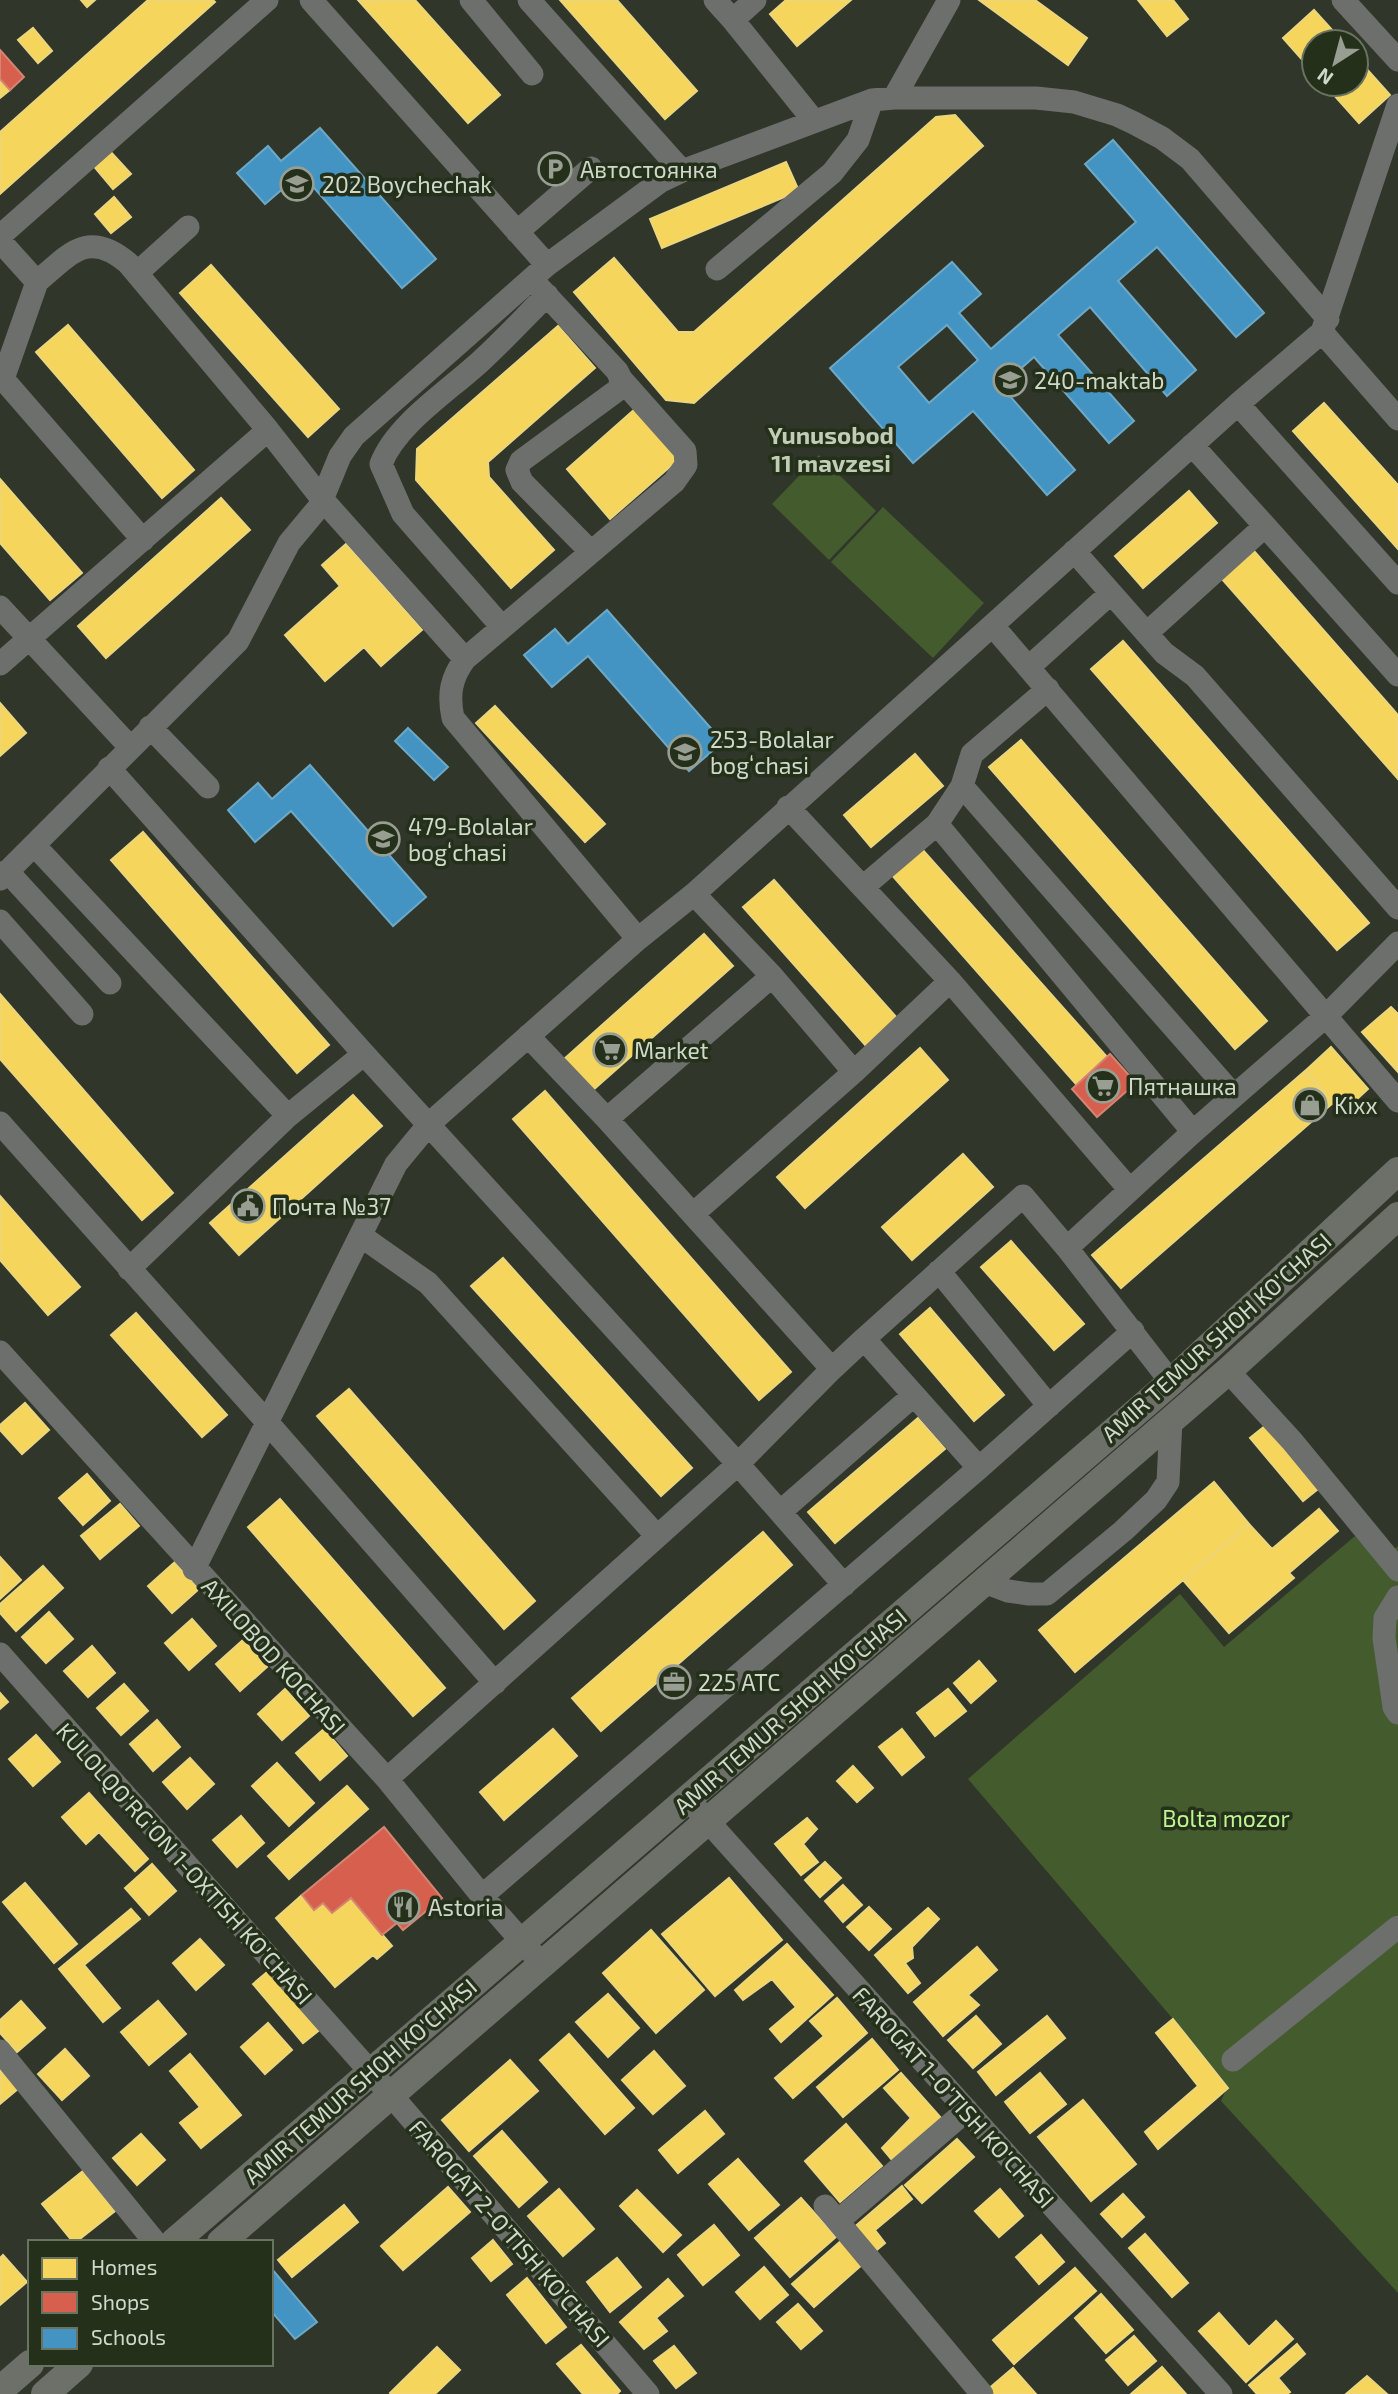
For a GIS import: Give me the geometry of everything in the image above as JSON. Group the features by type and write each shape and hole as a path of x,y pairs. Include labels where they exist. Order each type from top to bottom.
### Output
{"main road":[{"name":"AMIR TEMUR SHOH KO'CHASI","path":"176,2240 1171,1382 1398,1171"},
{"name":"AMIR TEMUR SHOH KO'CHASI","path":"223,2240 1228,1371 1398,1216"},
{"path":"0,2390 28,2366"},
{"path":"44,2394 77,2366"}],"street":[{"path":"37,282 0,239 267,0"},
{"path":"311,0 517,232 542,280 621,379 685,451 686,465 674,482 465,659 453,675 450,703 453,718 638,939"},
{"path":"471,0 532,74"},
{"path":"529,0 682,171"},
{"path":"715,0 814,121"},
{"path":"733,20 755,0"},
{"path":"717,269 832,173 858,140 950,0"},
{"path":"1342,0 1398,60"},
{"path":"110,983 4,875 238,641 289,543 319,507 340,456 354,436 661,181 682,171 814,121 883,99 1055,100 1100,109 1162,138 1189,159 1398,419"},
{"path":"194,1569 396,1164 429,1124 638,939 694,894 1325,325 1398,106"},
{"path":"517,232 592,168"},
{"path":"137,273 188,227"},
{"path":"143,540 2,379 37,282 72,253 86,246 102,246 117,253 137,273 268,429 322,499 465,659"},
{"path":"502,627 403,514 381,464 400,432 482,360 542,280"},
{"path":"591,552 522,482 517,470 521,461 619,390 621,379"},
{"path":"1238,404 1398,583"},
{"path":"0,664 268,429"},
{"path":"1192,445 1398,675"},
{"path":"1147,633 1265,526"},
{"path":"1074,551 1164,653 1195,676 1398,908"},
{"path":"1029,667 1111,593"},
{"path":"0,607 130,747"},
{"path":"993,626 1398,1101"},
{"path":"863,887 937,824 962,786 972,754 1048,689"},
{"path":"150,727 208,787"},
{"path":"109,768 738,1464 844,1585"},
{"path":"962,786 1234,1096"},
{"path":"788,807 950,981 1130,1190"},
{"path":"937,824 1193,1132"},
{"path":"34,845 288,1116"},
{"path":"694,894 772,976 854,1072"},
{"path":"0,921 82,1014"},
{"path":"1068,1248 1193,1132 1326,1016 1398,943"},
{"path":"607,1119 772,976"},
{"path":"693,1214 854,1072 950,981"},
{"path":"528,1036 607,1119 832,1368"},
{"path":"130,1269 288,1116 365,1054"},
{"path":"0,1123 495,1683"},
{"path":"387,1779 738,1464 832,1368 1023,1196 1068,1248 1171,1382"},
{"path":"361,1236 428,1283 656,1535"},
{"path":"939,1271 1049,1406"},
{"path":"482,1896 979,1468 1133,1331"},
{"path":"864,1339 979,1468"},
{"name":"AXILOBOD KOCHASI","path":"0,1352 387,1779 482,1896 542,1964"},
{"path":"1228,1371 1292,1441 1398,1570"},
{"path":"780,1512 914,1395"},
{"path":"984,1582 1008,1591 1047,1594 1123,1531 1156,1500 1168,1482 1171,1420"},
{"path":"1398,1597 1385,1618 1384,1638 1394,1707 1398,1713"},
{"name":"KULOLQO'RG'ON 1-OXTISH KO'CHASI","path":"0,1654 371,2072"},
{"name":"FAROGAT 1-O'TISH KO'CHASI","path":"688,1799 1221,2394"},
{"path":"1233,2060 1398,1927"},
{"path":"0,2052 153,2240"},
{"name":"FAROGAT 2-O'TISH KO'CHASI","path":"371,2072 648,2394"},
{"path":"967,2110 832,2214 982,2394"}],"green space":[{"path":"819,455 876,511 829,560 772,504"},
{"path":"883,507 984,603 933,658 831,562"},
{"name":"Bolta mozor","path":"1355,1536 1378,1561 1398,1546 1398,2293 1221,2101 1227,2088 1173,2019 968,1779 1180,1594 1224,1647"}],"building: Homes":[{"path":"81,0 95,0 87,7"},
{"path":"148,0 215,2 0,194 0,132"},
{"path":"358,0 415,0 500,95 468,123"},
{"path":"560,0 617,0 697,91 665,119"},
{"path":"786,0 851,0 797,46 770,14"},
{"path":"979,0 1035,0 1087,38 1068,65"},
{"path":"1138,0 1173,0 1188,19 1167,36"},
{"path":"1314,10 1330,28 1300,28 1300,57 1283,38"},
{"path":"33,28 52,51 38,63 18,40"},
{"path":"1370,73 1390,95 1359,123 1337,98 1370,98"},
{"path":"0,79 10,90 0,98"},
{"path":"955,115 983,146 694,403 666,400 574,292 614,258 678,332 694,332 936,117"},
{"path":"108,149 131,174 113,189 91,163"},
{"path":"786,162 799,191 662,248 650,219"},
{"path":"114,197 131,217 111,233 95,214"},
{"path":"211,265 339,409 308,437 180,293"},
{"path":"68,325 194,470 162,498 36,352"},
{"path":"558,326 595,368 488,462 489,477 554,550 511,588 416,480 417,449"},
{"path":"1324,403 1398,485 1398,549 1293,431"},
{"path":"635,409 679,459 610,519 567,469"},
{"path":"0,479 82,573 50,600 0,543"},
{"path":"1189,491 1217,523 1143,588 1115,556"},
{"path":"221,498 250,530 106,658 78,626"},
{"path":"346,544 422,630 381,666 364,647 325,681 285,635 340,586 322,565"},
{"path":"1254,551 1398,715 1398,779 1222,579"},
{"path":"1123,641 1369,923 1337,950 1091,669"},
{"path":"0,703 26,733 0,756"},
{"path":"495,706 605,824 585,842 476,723"},
{"path":"1021,740 1267,1021 1235,1049 989,767"},
{"path":"915,754 943,786 871,847 844,815"},
{"path":"143,832 329,1045 297,1073 111,860"},
{"path":"921,848 1107,1057 1076,1084 891,874"},
{"path":"774,880 898,1019 867,1047 743,907"},
{"path":"704,934 733,966 593,1090 564,1059"},
{"path":"0,994 173,1193 142,1220 0,1059"},
{"path":"1391,1007 1398,1014 1398,1072 1362,1032"},
{"path":"1331,1047 1368,1089 1342,1113 1305,1071"},
{"path":"920,1048 948,1080 805,1208 777,1177"},
{"path":"1305,1071 1333,1103 1121,1288 1092,1255"},
{"path":"545,1091 791,1372 759,1400 513,1119"},
{"path":"353,1095 382,1126 239,1255 210,1223"},
{"path":"963,1154 993,1187 912,1260 882,1227"},
{"path":"0,1196 80,1287 48,1315 0,1260"},
{"path":"1011,1241 1084,1324 1054,1350 981,1267"},
{"path":"503,1258 692,1468 661,1496 471,1286"},
{"path":"930,1308 1004,1395 974,1421 900,1334"},
{"path":"136,1313 227,1415 202,1437 111,1335"},
{"path":"349,1389 535,1601 504,1629 317,1416"},
{"path":"25,1403 49,1430 22,1454 0,1430 0,1425"},
{"path":"918,1418 945,1449 835,1543 808,1512"},
{"path":"1265,1426 1318,1489 1303,1501 1250,1438"},
{"path":"87,1474 110,1501 83,1525 59,1498"},
{"path":"1214,1482 1249,1524 1075,1672 1039,1630"},
{"path":"280,1499 445,1688 413,1716 248,1527"},
{"path":"120,1504 139,1526 100,1559 81,1536"},
{"path":"1319,1509 1338,1531 1289,1573 1294,1578 1229,1633 1183,1580 1249,1524 1272,1549"},
{"path":"763,1532 792,1565 601,1731 572,1698"},
{"path":"0,1557 21,1580 0,1599"},
{"path":"175,1562 199,1589 172,1613 148,1586"},
{"path":"43,1566 63,1588 16,1631 0,1613 0,1604"},
{"path":"49,1612 73,1639 46,1663 22,1637"},
{"path":"192,1619 216,1646 189,1670 165,1643"},
{"path":"243,1640 267,1667 240,1691 216,1664"},
{"path":"92,1646 115,1673 88,1697 64,1671"},
{"path":"979,1661 996,1681 971,1703 954,1683"},
{"path":"124,1684 148,1711 121,1735 97,1708"},
{"path":"285,1689 309,1716 282,1740 258,1714"},
{"path":"948,1689 966,1711 935,1736 917,1713"},
{"path":"0,1693 8,1702 0,1709"},
{"path":"157,1720 180,1747 153,1771 130,1744"},
{"path":"324,1729 347,1756 320,1780 296,1753"},
{"path":"553,1729 577,1756 504,1820 480,1792"},
{"path":"902,1729 924,1757 902,1775 879,1747"},
{"path":"36,1735 60,1762 33,1786 9,1759"},
{"path":"190,1758 214,1784 187,1809 163,1782"},
{"path":"277,1763 314,1803 289,1826 252,1786"},
{"path":"853,1766 873,1788 857,1802 837,1781"},
{"path":"347,1786 368,1809 289,1879 268,1856"},
{"path":"89,1793 148,1859 135,1871 99,1832 86,1844 62,1817"},
{"path":"241,1816 264,1843 237,1867 213,1840"},
{"path":"807,1818 817,1829 803,1844 818,1862 801,1875 775,1844"},
{"path":"825,1862 841,1878 820,1897 805,1880"},
{"path":"152,1864 176,1891 149,1915 125,1888"},
{"path":"729,1878 782,1940 715,1996 662,1934"},
{"path":"25,1883 77,1944 54,1963 3,1902"},
{"path":"843,1885 862,1905 843,1922 825,1901"},
{"path":"302,1895 314,1910 323,1903 332,1913 351,1898 392,1946 377,1959 373,1955 335,1987 276,1918"},
{"path":"869,1907 891,1929 869,1950 847,1927"},
{"path":"928,1908 939,1919 912,1947 913,1958 905,1963 920,1983 908,1993 875,1955"},
{"path":"131,1909 140,1919 84,1965 120,2008 103,2022 59,1969"},
{"path":"651,1930 704,1990 656,2033 603,1973"},
{"path":"200,1939 224,1965 196,1990 173,1963"},
{"path":"787,1944 833,1995 781,2042 770,2029 796,2007 772,1979 743,2000 735,1990"},
{"path":"977,1947 997,1970 968,1995 979,2005 943,2036 914,2002"},
{"path":"272,1968 322,2028 303,2043 253,1984"},
{"path":"608,1994 639,2028 608,2057 576,2022"},
{"path":"837,1998 867,2033 793,2098 775,2078 824,2036 810,2021"},
{"path":"21,2001 45,2028 17,2052 0,2033 0,2020"},
{"path":"158,2001 186,2034 149,2065 121,2032"},
{"path":"976,2016 1001,2044 973,2068 948,2040"},
{"path":"1047,2016 1065,2038 996,2095 978,2072"},
{"path":"1173,2019 1228,2088 1158,2149 1145,2132 1198,2086 1156,2033"},
{"path":"268,2023 292,2050 265,2074 241,2047"},
{"path":"569,2034 634,2108 605,2134 540,2060"},
{"path":"872,2039 898,2070 843,2117 817,2087"},
{"path":"65,2049 89,2076 62,2100 38,2074"},
{"path":"654,2051 685,2086 653,2114 622,2080"},
{"path":"190,2054 241,2115 201,2148 180,2123 200,2107 170,2071"},
{"path":"510,2060 538,2091 469,2151 442,2120"},
{"path":"0,2069 18,2089 0,2104"},
{"path":"901,2073 941,2118 892,2160 882,2148 911,2118 884,2088"},
{"path":"1040,2073 1066,2104 1030,2133 1005,2102"},
{"path":"1083,2100 1136,2164 1091,2201 1038,2137"},
{"path":"705,2111 724,2134 678,2173 659,2150"},
{"path":"846,2124 882,2166 840,2202 805,2161"},
{"path":"502,2131 547,2182 519,2207 474,2156"},
{"path":"141,2134 165,2160 137,2185 113,2158"},
{"path":"957,2139 974,2157 922,2203 905,2185"},
{"path":"738,2159 779,2205 749,2230 709,2184"},
{"path":"83,2171 115,2211 79,2240 71,2240 42,2204"},
{"path":"902,2186 912,2199 875,2230 885,2243 873,2253 852,2229"},
{"path":"448,2187 470,2212 403,2270 381,2246"},
{"path":"559,2189 594,2229 563,2256 528,2216"},
{"path":"1000,2189 1023,2216 999,2237 975,2211"},
{"path":"637,2190 681,2235 663,2252 620,2206"},
{"path":"1123,2194 1144,2217 1122,2237 1101,2214"},
{"path":"801,2198 836,2237 790,2277 755,2238"},
{"path":"344,2205 358,2222 292,2277 278,2260"},
{"path":"714,2225 739,2255 703,2285 678,2255"},
{"path":"1145,2234 1188,2283 1172,2297 1129,2248"},
{"path":"1041,2235 1064,2262 1039,2284 1016,2257"},
{"path":"493,2240 512,2264 491,2281 472,2258"},
{"path":"842,2240 863,2264 814,2307 792,2284"},
{"path":"3,2255 27,2282 0,2305 0,2258"},
{"path":"617,2258 641,2287 610,2312 587,2282"},
{"path":"764,2267 788,2295 760,2319 736,2292"},
{"path":"1075,2268 1096,2291 1014,2364 993,2340"},
{"path":"527,2278 566,2327 546,2343 507,2295"},
{"path":"668,2279 683,2296 656,2318 667,2331 644,2349 620,2322"},
{"path":"1101,2294 1133,2330 1106,2353 1075,2318"},
{"path":"798,2304 822,2331 801,2349 777,2322"},
{"path":"1219,2313 1249,2347 1276,2321 1293,2339 1246,2382 1199,2331"},
{"path":"1134,2336 1156,2361 1128,2385 1106,2360"},
{"path":"1297,2344 1305,2354 1278,2378 1290,2392 1257,2394 1249,2385"},
{"path":"581,2345 620,2391 617,2394 583,2394 557,2364"},
{"path":"674,2346 696,2373 676,2388 654,2361"},
{"path":"437,2347 460,2370 435,2394 390,2393"},
{"path":"1162,2367 1186,2394 1131,2394"},
{"path":"1013,2368 1036,2394 988,2394 986,2391"},
{"path":"1367,2376 1386,2393 1346,2394"}],"building: Shops":[{"path":"0,50 24,77 10,90 0,79"},
{"path":"1110,1054 1136,1083 1097,1117 1072,1089"},
{"path":"384,1827 442,1898 403,1930 397,1923 382,1935 351,1898 332,1913 323,1903 314,1910 302,1895"}],"building: Schools":[{"path":"320,128 436,259 402,288 301,173 265,204 237,173 268,146 281,161"},
{"path":"1113,140 1264,313 1236,337 1157,247 1118,281 1196,370 1167,396 1090,307 1058,335 1134,421 1109,443 1034,357 1001,386 1075,470 1047,495 973,411 913,463 830,368 952,262 981,294 959,313 991,349 1136,222 1085,164","holes":["947,325 978,360 929,403 898,367"]},
{"path":"607,610 723,742 689,771 588,656 552,687 524,655 555,629 568,644"},
{"path":"408,728 448,767 434,780 395,741"},
{"path":"310,765 426,897 393,926 291,811 255,842 228,810 258,783 272,799"},
{"path":"273,2270 317,2322 295,2339 273,2313"}],"place":[{"name":"Автостоянка","path":"555,169"},
{"name":"202 Boychechak","path":"297,184"},
{"name":"240-maktab","path":"1010,380"},
{"name":"253-Bolalar bogʻchasi","path":"685,752"},
{"name":"479-Bolalar bogʻchasi","path":"383,839"},
{"name":"Market","path":"610,1050"},
{"name":"Пятнашка","path":"1103,1086"},
{"name":"Kixx","path":"1310,1105"},
{"name":"Почта №37","path":"248,1206"},
{"name":"225 АТС","path":"674,1682"},
{"name":"Astoria","path":"403,1907"}],"district":[{"name":"Yunusobod 11 mavzesi","path":"831,448"}]}
